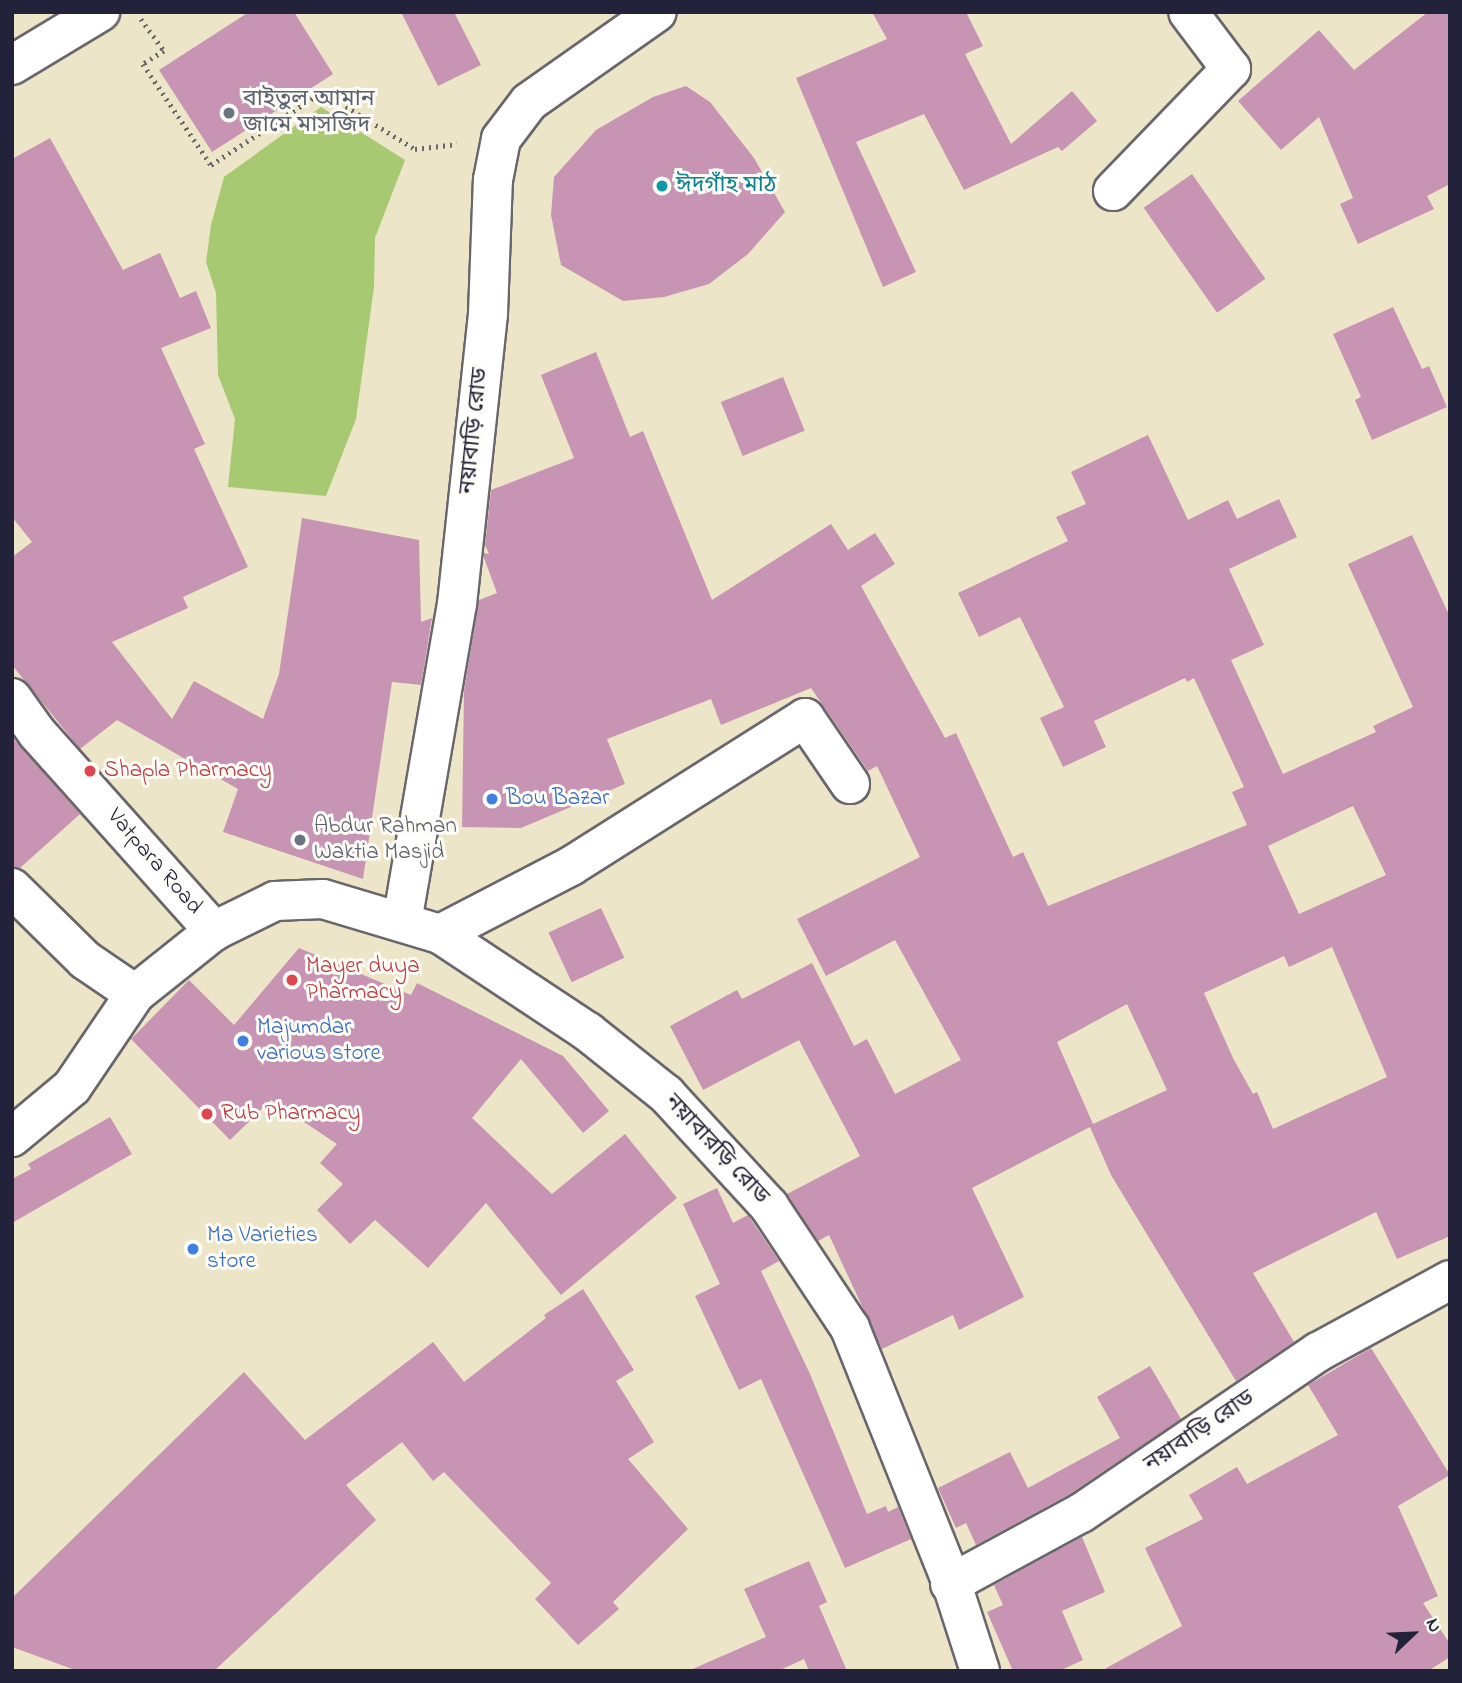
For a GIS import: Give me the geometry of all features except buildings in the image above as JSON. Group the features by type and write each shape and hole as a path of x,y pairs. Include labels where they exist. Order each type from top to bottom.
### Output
{"street":[{"path":"12,65 100,12"},
{"name":"নয়াবাড়ি রোড","path":"402,922 457,604 488,314 494,180 500,139 529,102 657,12"},
{"path":"1113,191 1231,69 1188,12"},
{"name":"Vatpara Road","path":"12,698 37,733 214,931"},
{"path":"440,934 571,866 804,718 850,784"},
{"path":"12,888 85,960 135,994"},
{"name":"নয়াবারড়ি রোড","path":"214,931 275,901 323,899 440,934 588,1032 666,1094 769,1206 850,1328 950,1584 969,1666"},
{"path":"12,1137 72,1087 135,994 214,931"},
{"name":"নয়াবাড়ি রোড","path":"950,1584 1080,1513 1318,1352 1450,1280"}],"path":[{"path":"136,12 164,51 143,64 211,165 322,92 415,149 500,139"}],"green space":[{"path":"321,107 405,160 375,238 374,287 356,419 326,496 228,487 235,419 218,375 216,293 206,262 211,225 224,177"}],"place":[{"name":"বাইতুল আমান জামে মাসজিদ","path":"229,113"},
{"name":"ঈদগাঁহ মাঠ","path":"662,186"},
{"name":"Shapla Pharmacy","path":"90,771"},
{"name":"Bou Bazar","path":"492,799"},
{"name":"Abdur Rahman Waktia Masjid","path":"300,840"},
{"name":"Mayer duya Pharmacy","path":"292,980"},
{"name":"Majumdar various store","path":"243,1041"},
{"name":"Rub Pharmacy","path":"207,1114"},
{"name":"Ma Varieties store","path":"193,1249"}]}
